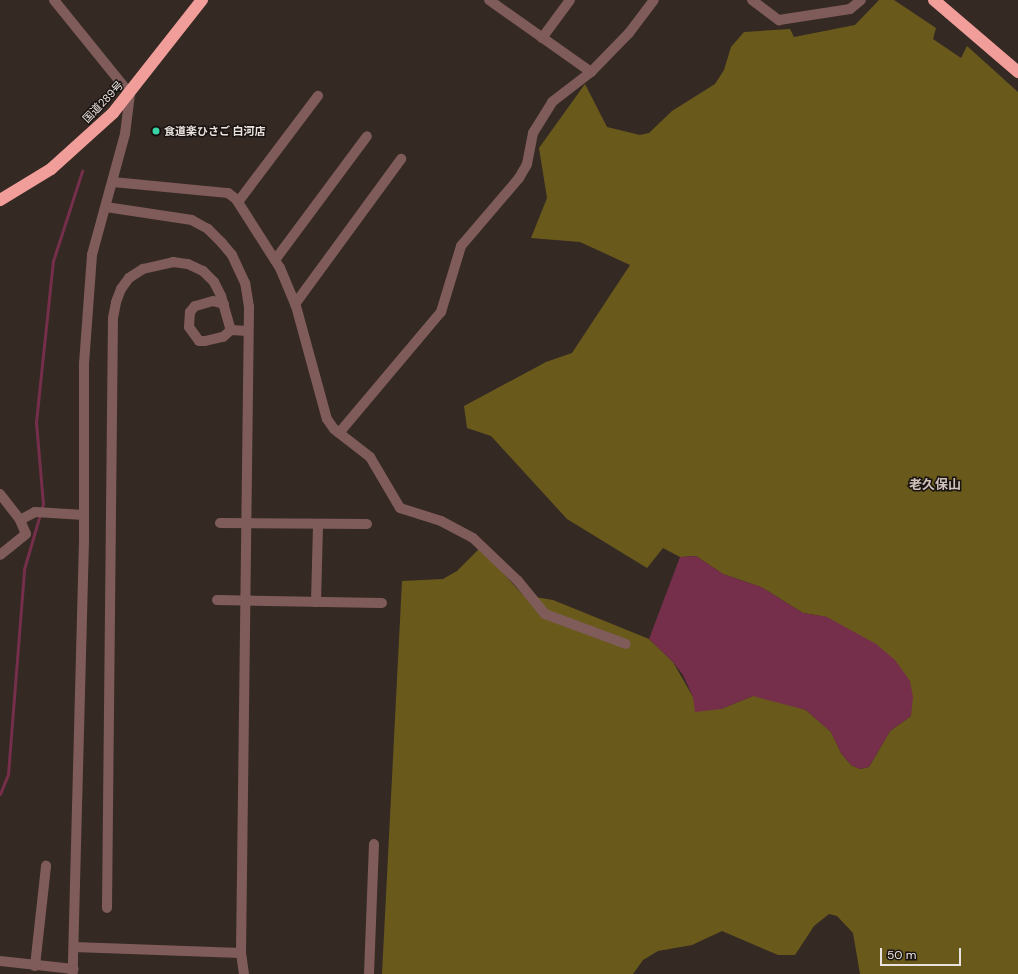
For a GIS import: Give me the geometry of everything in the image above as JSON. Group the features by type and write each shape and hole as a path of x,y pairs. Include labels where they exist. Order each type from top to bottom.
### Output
{"highway":[{"name":"国道289号","path":"0,200 51,169 113,113 130,94 202,0"},
{"path":"934,0 1018,72"}],"street":[{"path":"0,961 74,971 84,515 84,363 92,263 125,134 130,94 54,0"},
{"path":"489,0 591,72"},
{"path":"542,38 570,0"},
{"path":"339,433 441,312 461,246 519,178 527,164 533,133 552,102 591,72 629,33 654,0"},
{"path":"752,0 779,20 850,9 861,0"},
{"path":"238,202 318,96"},
{"path":"275,260 367,136"},
{"path":"295,304 400,159"},
{"path":"113,182 228,193 238,202 275,260 295,304 327,419 339,433 370,457 400,508 441,521 473,538 518,580 545,614 626,644"},
{"path":"106,207 192,220 208,229 232,255 245,284 249,307 242,953 244,974"},
{"path":"107,908 114,318 116,302 120,289 129,278 143,269 173,262 188,264 203,271 214,282 224,304 231,330"},
{"path":"224,304 214,301 195,306 190,316 189,327 199,341 223,337 231,330 248,332"},
{"path":"0,494 20,520 26,534 0,555"},
{"path":"20,520 35,512 84,515"},
{"path":"220,524 367,524"},
{"path":"316,602 318,524"},
{"path":"217,600 382,603"},
{"path":"369,974 374,844"},
{"path":"35,966 46,866"},
{"path":"74,947 242,953"}],"shaded area":[{"path":"879,0 894,0 936,28 933,39 961,58 967,46 1018,92 1018,974 860,974 853,933 837,916 829,914 814,926 795,955 778,955 722,931 692,945 658,951 643,960 633,974 382,974 402,581 443,579 457,571 480,548 523,595 553,600 649,639 673,662 693,697 721,709 753,696 762,696 806,710 831,732 841,753 851,765 860,769 869,767 890,731 911,716 827,617 803,613 761,587 723,574 696,556 680,557 663,548 647,568 567,519 491,436 467,428 464,406 546,362 572,353 630,265 580,242 531,238 547,198 539,148 585,84 607,127 640,135 649,133 672,111 715,84 724,70 731,47 744,32 790,29 794,37 855,25"},
{"path":"696,556 723,574 761,587 803,613 827,617 876,644 895,660 910,681 913,697 911,716 890,731 869,767 860,769 851,765 841,753 831,732 806,710 753,696 721,709 695,712 693,697 683,675 673,662 649,639 680,557"}],"waterway":[{"path":"0,794 8,774 24,569 43,504 36,422 53,261 82,171"}],"place":[{"name":"食道楽ひさご 白河店","path":"156,131"}],"district":[{"name":"老久保山","path":"935,485"}]}
